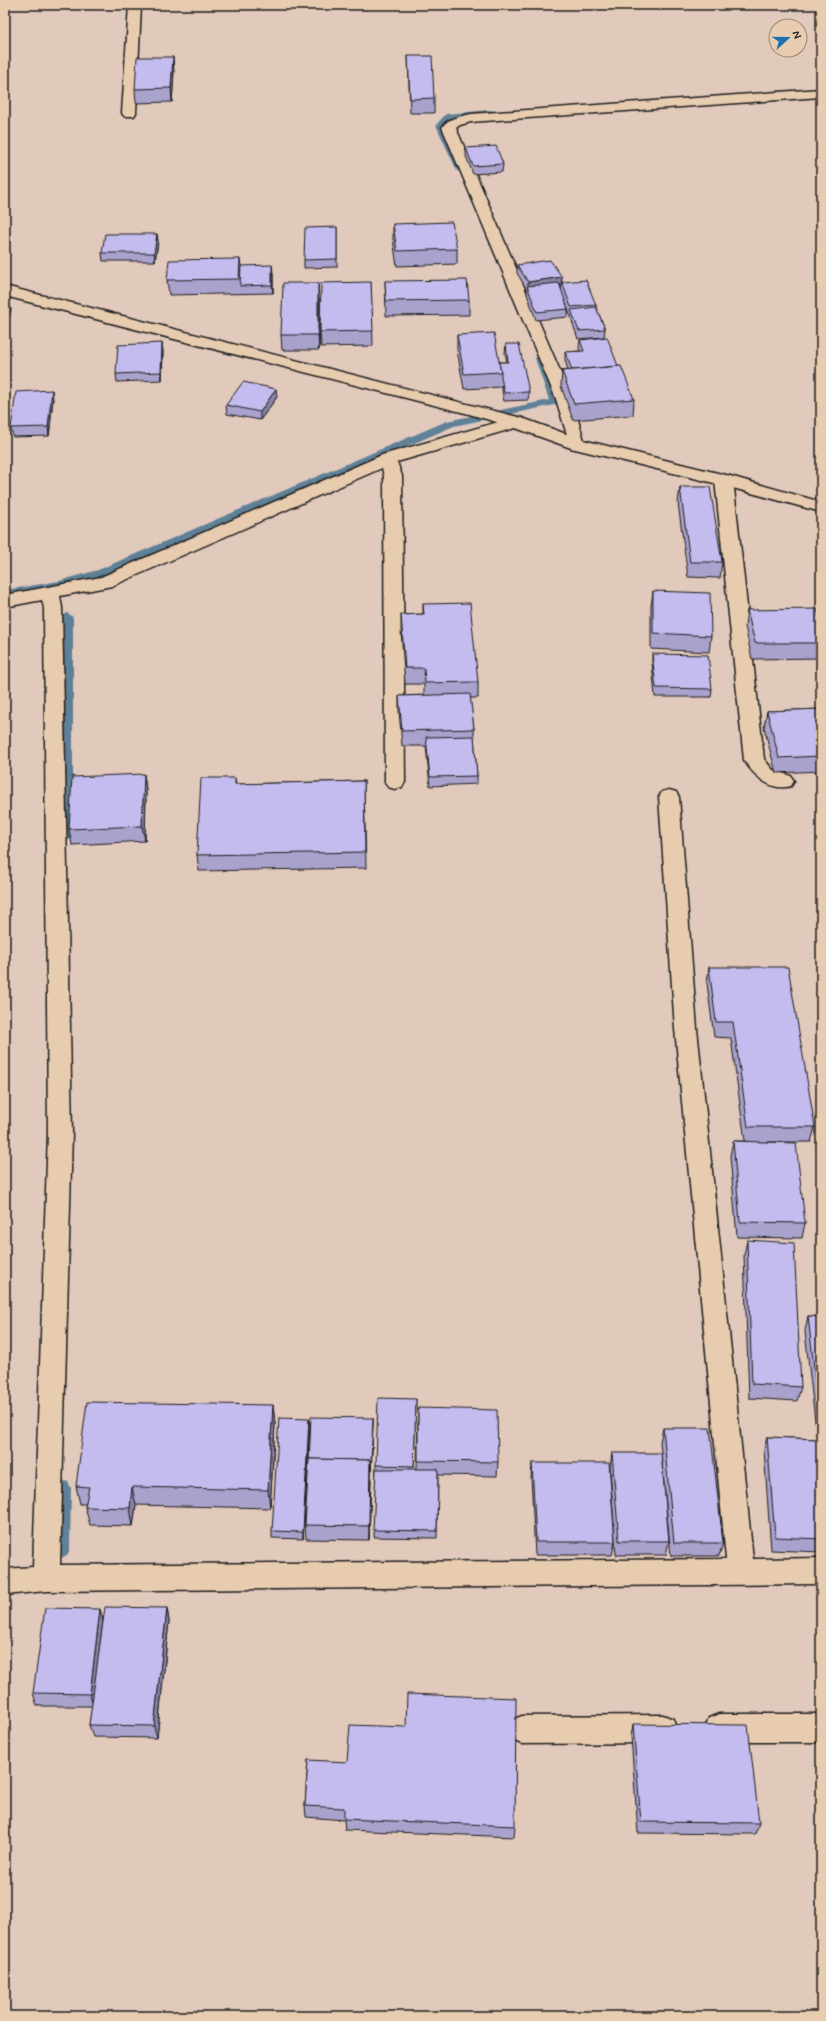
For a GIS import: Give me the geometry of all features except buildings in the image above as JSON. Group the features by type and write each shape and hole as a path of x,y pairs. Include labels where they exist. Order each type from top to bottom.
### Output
{"street":[{"path":"129,113 135,5"},
{"path":"577,444 564,399 450,127 455,122 471,118 821,94"},
{"path":"5,291 516,422 577,444 724,480 821,507"},
{"path":"5,601 50,594 106,582 388,459 516,422"},
{"path":"388,459 393,476 395,782"},
{"path":"724,480 754,760 766,775 784,781"},
{"path":"46,1578 60,1134 53,608 50,594"},
{"path":"669,796 686,1029 741,1572"},
{"path":"5,1582 46,1578 821,1571"},
{"path":"522,1730 821,1728"}],"waterway":[{"path":"460,169 441,125 449,116 491,113"},
{"path":"5,594 60,585 102,573 451,423 555,402 540,358"},
{"path":"66,836 67,617"},
{"path":"61,1549 62,1488"}]}
